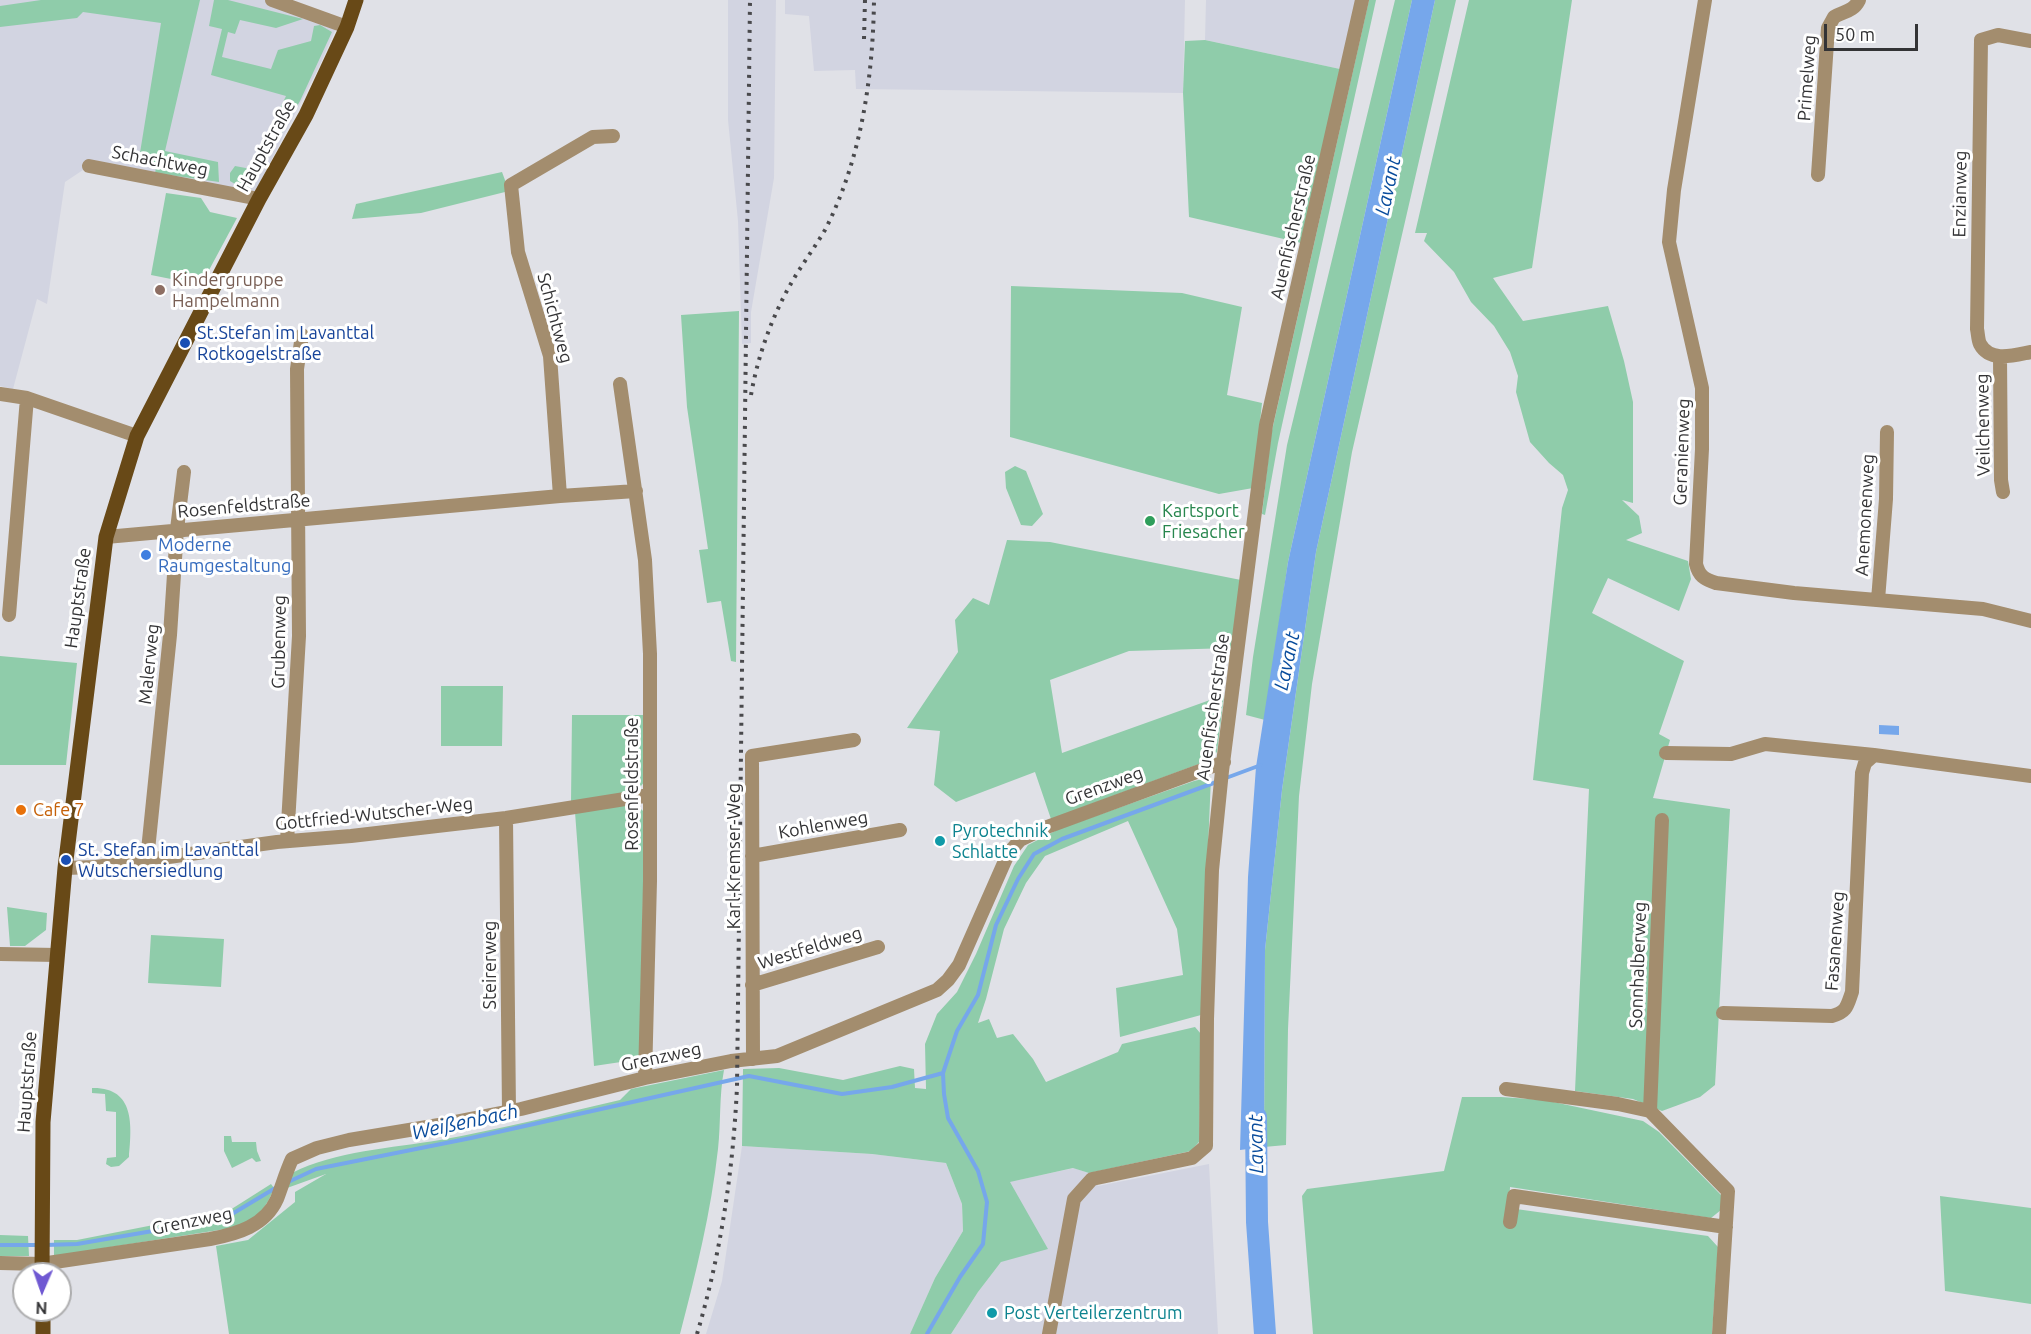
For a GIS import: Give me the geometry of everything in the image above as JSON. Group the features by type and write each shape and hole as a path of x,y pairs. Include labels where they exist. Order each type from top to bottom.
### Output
{"main road":[{"name":"Hauptstraße","path":"41,1262 43,1122 57,955 65,868 106,537 137,436 306,115 347,27 356,0"}],"street":[{"path":"272,0 347,27"},
{"name":"Auenfischerstraße","path":"1049,1334 1074,1199 1092,1179 1192,1158 1206,1146 1212,870 1266,425 1362,0"},
{"name":"Geranienweg","path":"1706,0 1674,190 1669,242 1702,388 1702,449 1696,564 1698,574 1705,580 1716,583 1983,609 2031,621"},
{"name":"Primelweg","path":"1818,175 1828,28 1834,17 1856,6 1859,0"},
{"name":"Enzianweg","path":"2000,357 1989,353 1980,344 1977,329 1981,40 1998,35 2031,41"},
{"name":"Schichtweg","path":"560,496 550,356 518,252 511,185 593,137 613,135"},
{"name":"Schachtweg","path":"89,166 260,199"},
{"name":"Grubenweg","path":"287,841 299,636 297,369 302,335"},
{"path":"2000,357 2031,352"},
{"name":"Veilchenweg","path":"2000,357 2000,446 2003,492"},
{"name":"Rosenfeldstraße","path":"620,384 645,560 650,654 645,1078"},
{"path":"0,394 27,398 137,436"},
{"path":"9,615 27,398"},
{"name":"Anemonenweg","path":"1878,600 1886,499 1887,432"},
{"name":"Malerweg","path":"147,860 184,472"},
{"name":"Rosenfeldstraße","path":"106,537 177,529 636,491"},
{"name":"Karl-Kremser-Weg","path":"753,1059 752,756 854,740"},
{"path":"1666,753 1731,754 1765,744 1874,755 2031,776"},
{"name":"Fasanenweg","path":"1723,1013 1832,1016 1841,1014 1847,1007 1852,992 1862,773 1865,763 1874,755"},
{"name":"Grenzweg","path":"54,1262 236,1234 265,1218 276,1202 283,1178 292,1159 317,1148 349,1140 509,1112 645,1078 731,1061 777,1056 937,990 959,965 1008,854 1020,840 1047,827 1223,766"},
{"name":"Gottfried-Wutscher-Weg","path":"65,868 96,867 287,841 506,818 650,795"},
{"name":"Steirerweg","path":"506,818 509,1112"},
{"name":"Sonnhalberweg","path":"1650,1111 1662,820"},
{"name":"Kohlenweg","path":"752,856 900,830"},
{"name":"Westfeldweg","path":"752,985 878,946"},
{"path":"0,954 57,955"},
{"path":"1506,1089 1618,1104 1650,1111 1728,1191 1719,1334"},
{"path":"1510,1222 1514,1196 1726,1227"}],"shaded area":[{"path":"0,0 272,0 338,24 319,67 252,198 89,166 65,182 47,304 37,299 13,389 0,386"},
{"path":"728,0 776,0 774,178 751,312 751,343 742,344 738,221 728,120"},
{"path":"785,0 1185,0 1183,93 856,89 855,70 814,71 809,16 785,14"},
{"path":"1206,0 1356,0 1340,69 1205,40"},
{"path":"742,1146 872,1154 946,1163 962,1204 963,1231 935,1278 910,1334 706,1334 722,1281"},
{"path":"1209,1164 1218,1334 951,1334 1001,1262 1009,1182 1074,1168 1089,1173 1098,1186"}],"green space":[{"path":"41,0 200,0 165,151 218,162 219,182 155,173 157,163 139,159 161,23 83,12 77,18 0,27 0,6"},
{"path":"214,0 228,0 303,19 276,28 240,20 235,34 228,32 222,57 271,69 278,50 311,41 314,26 320,25 332,32 300,101 252,186 240,187 230,181 230,173 235,166 251,169 286,96 211,75 222,29 209,26"},
{"path":"1369,0 1376,0 1278,443 1265,515 1262,514 1271,435"},
{"path":"1395,0 1412,0 1288,562 1265,720 1246,715 1287,445"},
{"path":"1435,0 1456,0 1352,452 1312,684 1299,796 1288,1029 1286,1145 1264,1147 1265,950 1282,790 1316,552"},
{"path":"1469,0 1572,0 1532,268 1493,278 1523,321 1608,306 1633,402 1633,503 1622,500 1639,516 1642,533 1626,540 1688,561 1691,579 1679,611 1608,578 1592,613 1684,661 1659,734 1670,740 1653,798 1730,809 1715,1085 1700,1097 1662,1111 1633,1099 1575,1091 1589,789 1533,780 1562,508 1568,490 1563,475 1530,442 1516,392 1518,376 1510,352 1494,326 1471,302 1454,272 1424,241 1427,233 1415,233"},
{"path":"1205,40 1340,69 1301,243 1189,217 1183,93 1185,41"},
{"path":"502,172 509,191 421,213 352,219 356,204"},
{"path":"166,193 201,198 210,212 237,218 201,285 151,275"},
{"path":"1011,286 1182,293 1242,307 1227,395 1262,403 1253,488 1219,494 1010,437"},
{"path":"739,311 736,662 731,661 721,601 707,603 699,550 708,549 687,407 681,315"},
{"path":"1015,466 1026,471 1043,514 1032,526 1021,525 1006,488 1005,472"},
{"path":"1007,540 1050,542 1241,580 1231,648 1129,651 1050,680 1062,753 1224,695 1217,752 1207,761 1051,819 1035,772 956,802 934,785 940,731 907,728 958,652 955,620 973,598 989,605"},
{"path":"0,656 77,663 66,765 0,765"},
{"path":"441,686 503,686 502,746 441,746"},
{"path":"572,715 646,715 645,781 637,791 571,802"},
{"path":"1211,777 1201,1015 1120,1037 1116,988 1183,975 1177,929 1128,821 1045,856 1026,883 1004,929 978,1023 989,1019 997,1038 1013,1034 1033,1059 1046,1082 1118,1052 1122,1044 1195,1027 1201,1034 1199,1142 1191,1151 1089,1173 1073,1168 1010,1182 1048,1249 1001,1262 951,1334 910,1334 935,1278 963,1231 962,1204 946,1163 872,1154 742,1146 743,1069 779,1068 843,1080 900,1066 914,1069 915,1088 926,1089 925,1044 937,1014 957,992 1014,866 1028,845 1059,829"},
{"path":"636,804 644,812 641,1059 594,1066 575,812"},
{"path":"7,907 47,913 46,930 25,946 10,946"},
{"path":"151,935 224,939 221,987 148,983"},
{"path":"724,1070 718,1149 711,1196 680,1334 229,1334 216,1246 248,1240 295,1202 295,1192 326,1174 287,1188 292,1173 345,1155 440,1140 508,1126 620,1100 631,1089"},
{"path":"92,1088 106,1089 116,1094 128,1110 131,1133 129,1157 119,1166 111,1167 106,1164 107,1158 116,1157 116,1112 106,1111 105,1094 92,1093"},
{"path":"1462,1097 1544,1100 1643,1121 1659,1132 1721,1195 1721,1210 1711,1218 1510,1187 1509,1208 1708,1236 1718,1247 1712,1334 1313,1334 1302,1196 1307,1189 1444,1171"},
{"path":"224,1136 231,1136 232,1142 256,1142 261,1161 256,1162 252,1158 232,1168 224,1151"},
{"path":"271,1184 274,1188 268,1202 256,1216 238,1227 54,1256 54,1240 77,1240 230,1210"},
{"path":"1940,1196 2031,1208 2031,1304 1945,1291"},
{"path":"0,1235 28,1236 29,1256 0,1256"}],"water":[{"path":"1412,0 1435,0 1316,552 1282,790 1265,950 1264,1147 1240,1150 1248,877 1256,767 1288,562"},
{"path":"1879,725 1899,726 1899,735 1879,734"}],"waterway":[{"path":"1226,778 1261,765"},
{"path":"927,1334 960,1277 983,1244 987,1202 978,1171 948,1118 943,1073 957,1031 978,995 996,925 1018,879 1034,854 1062,839 1219,781"},
{"name":"Weißenbach","path":"286,1183 316,1169 471,1138 749,1076 842,1094 892,1087 943,1073"},
{"name":"Lavant","path":"1256,1117 1257,1222 1265,1334"},
{"name":"Weißenbach","path":"46,1245 77,1244 176,1227 232,1214 277,1187"},
{"name":"Weißenbach","path":"0,1245 38,1245"}],"railway":[{"path":"697,1334 713,1273 725,1212 737,1087 750,0"},
{"path":"864,39 865,0"},
{"path":"751,395 772,322 793,280 825,230 848,176 868,89 874,0"}],"place":[{"name":"Kindergruppe Hampelmann","path":"160,290"},
{"name":"St.Stefan im Lavanttal Rotkogelstraße","path":"185,343"},
{"name":"Kartsport Friesacher","path":"1150,521"},
{"name":"Moderne Raumgestaltung","path":"146,555"},
{"name":"Cafe 7","path":"21,810"},
{"name":"Pyrotechnik Schlatte","path":"940,841"},
{"name":"St. Stefan im Lavanttal Wutschersiedlung","path":"66,860"},
{"name":"Post Verteilerzentrum","path":"992,1313"}]}
